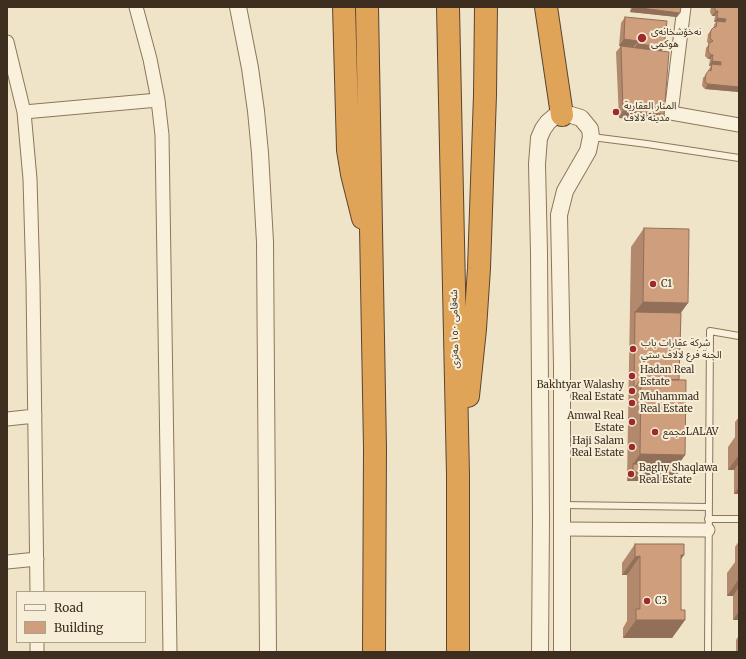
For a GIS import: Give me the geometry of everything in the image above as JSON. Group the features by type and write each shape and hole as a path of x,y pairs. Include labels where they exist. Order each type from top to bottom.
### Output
{"highway":[{"path":"344,7 348,150 352,174 372,248"},
{"path":"367,7 375,448 374,652"},
{"name":"شەقامی ١٥٠ مەتری","path":"448,7 458,475 458,652"},
{"path":"458,475 469,393 478,284 485,95 486,7"},
{"path":"546,7 562,115"}],"street":[{"path":"136,7 150,59 158,100 162,135 170,652"},
{"path":"238,7 250,68 256,111 265,242 268,652"},
{"path":"684,7 671,113 739,126"},
{"path":"7,42 24,112 30,179 37,591"},
{"path":"24,112 158,100"},
{"path":"540,652 540,253 537,158 540,138 543,129 548,122 555,116 572,115 581,118 590,129 591,137 588,151 565,191 559,215 562,373 562,652"},
{"path":"7,419 35,416"},
{"path":"562,529 708,525"},
{"path":"7,562 37,559"}],"lane":[{"path":"591,137 739,158"},
{"path":"708,652 710,331 739,336"},
{"path":"562,505 708,507"},
{"path":"708,525 739,519"}],"building":[{"path":"633,7 681,7 680,13"},
{"path":"714,7 739,7 739,87 708,84 705,82 706,74 709,70 711,71 712,64 721,65 721,62 712,61 713,55 711,55 708,51 709,43 713,41 710,38 711,30 716,27 717,21 725,22 726,19 717,18 718,11 716,11"},
{"path":"625,17 667,21 664,47 637,44 638,41 624,39"},
{"path":"621,46 669,52 664,114 623,111"},
{"path":"644,228 689,229 688,303 643,302"},
{"path":"635,312 681,313 679,380 641,379 634,389"},
{"path":"641,379 686,380 685,455 640,454"},
{"path":"633,464 678,465 678,473 633,472"},
{"path":"635,544 684,544 684,555 681,555 681,610 685,610 685,620 636,620 636,609 640,609 640,556 635,557"}],"place":[{"name":"نه‌خۆشخانه‌ی هوكمی","path":"642,38"},
{"name":"المنار العقارية مدينة لالاف","path":"616,112"},
{"name":"C1","path":"653,284"},
{"name":"شركة عقارات باب الجنة فرع لالاف ستي","path":"633,349"},
{"name":"Hadan Real Estate","path":"632,376"},
{"name":"Bakhtyar Walashy Real Estate","path":"632,391"},
{"name":"Muhammad Real Estate","path":"632,403"},
{"name":"Amwal Real Estate","path":"632,422"},
{"name":"مجمعLALAV","path":"655,432"},
{"name":"Haji Salam Real Estate","path":"632,447"},
{"name":"Baghy Shaqlawa Real Estate","path":"631,474"},
{"name":"C3","path":"647,601"}]}
